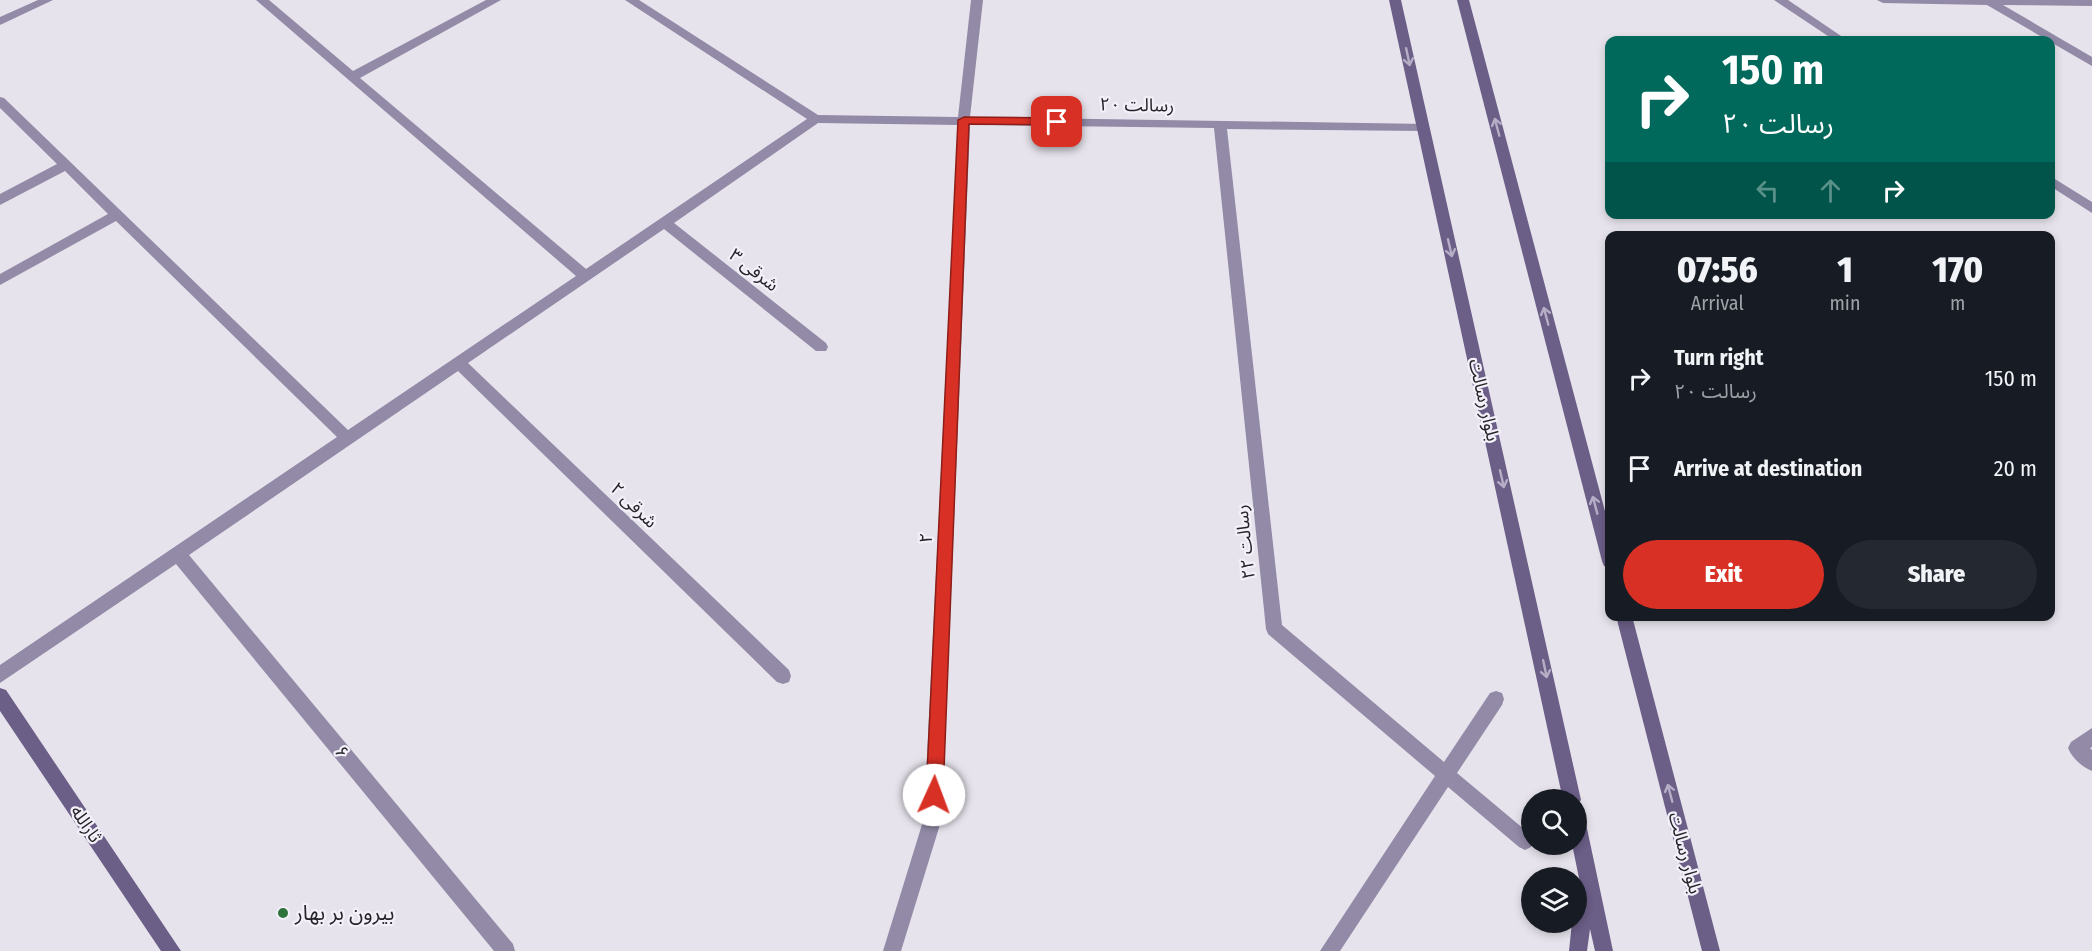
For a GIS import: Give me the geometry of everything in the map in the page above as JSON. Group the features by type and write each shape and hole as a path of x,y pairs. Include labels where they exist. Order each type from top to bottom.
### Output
{"main road":[{"name":"بلوار رسالت","path":"1395,0 1570,789"},
{"path":"1463,0 1605,542"},
{"name":"بلوار رسالت","path":"1625,621 1711,951"},
{"name":"ثارالله","path":"0,696 172,951"},
{"path":"1584,855 1604,951"},
{"path":"1578,951 1588,872"}],"street":[{"path":"0,21 46,0"},
{"path":"262,0 585,276"},
{"path":"352,77 495,0"},
{"path":"0,675 816,119 631,0"},
{"name":"۲","path":"892,951 933,818 964,120 977,0"},
{"path":"1780,0 1835,36"},
{"path":"1884,0 2092,3"},
{"path":"1988,1 2048,36"},
{"path":"2055,40 2092,62"},
{"path":"0,101 347,438"},
{"name":"رسالت ۲۰","path":"816,119 1423,127"},
{"name":"رسالت ۲۲","path":"1220,124 1274,629 1521,838"},
{"path":"0,200 66,165"},
{"path":"2055,183 2092,208"},
{"path":"0,280 117,215"},
{"name":"۳ شرقی","path":"664,222 821,347"},
{"name":"۲ شرقی","path":"458,362 783,675"},
{"name":"۶","path":"178,554 506,951"},
{"path":"1329,951 1496,699"},
{"path":"2092,736 2077,748 2092,762"}],"place":[{"name":"بیرون بر بهار","path":"283,913"}],"route":[{"path":"934,795 964,120 1057,122"}]}
